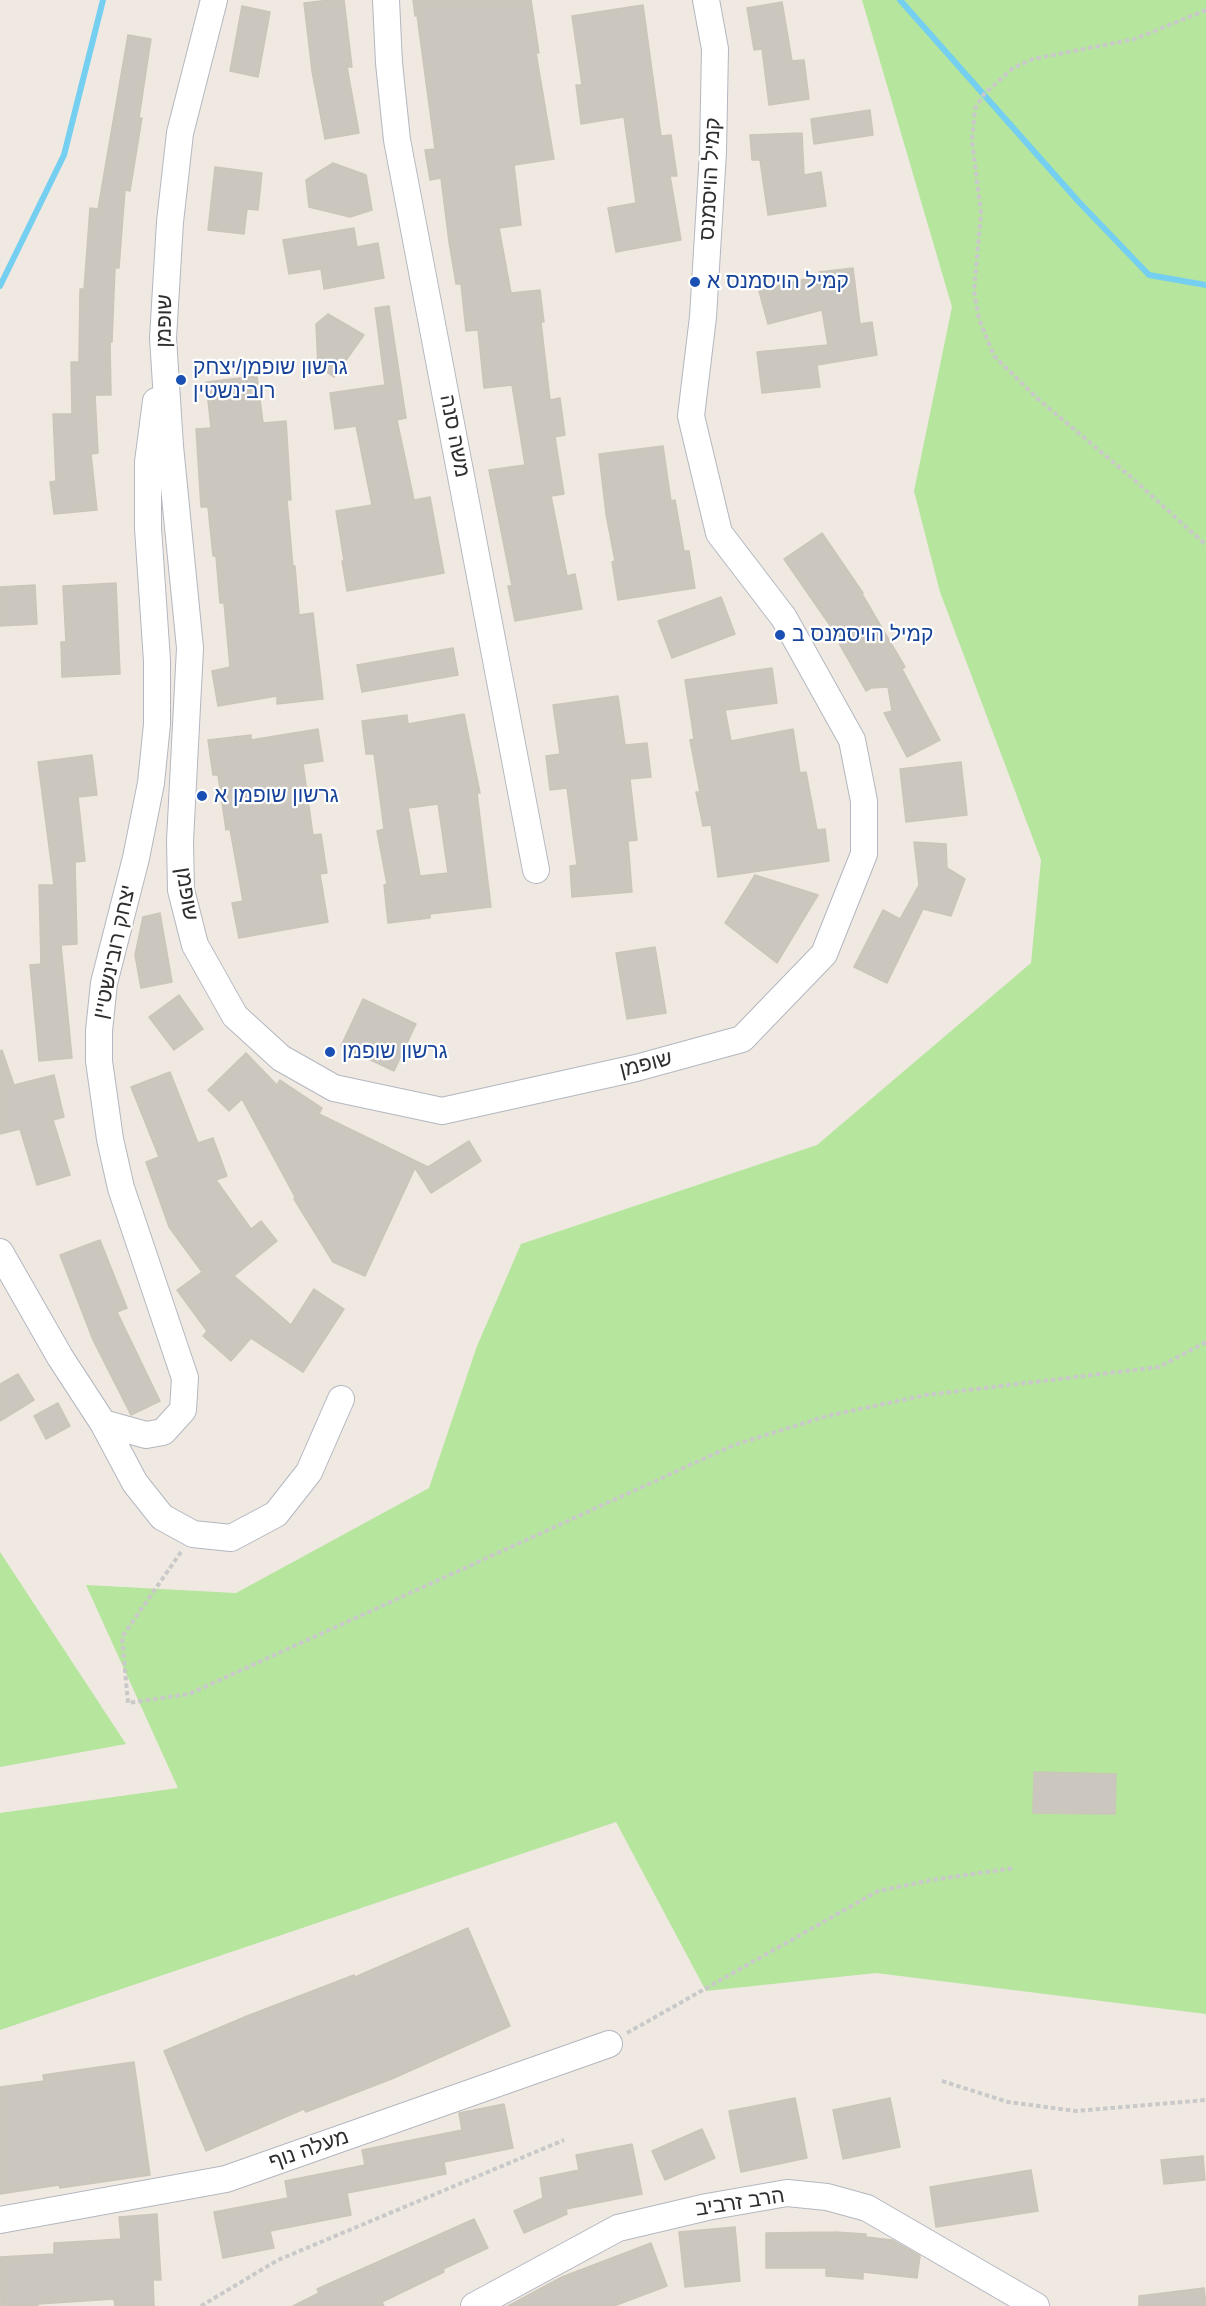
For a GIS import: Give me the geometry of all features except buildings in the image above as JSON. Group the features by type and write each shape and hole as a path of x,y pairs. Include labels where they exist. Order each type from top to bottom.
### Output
{"street":[{"name":"שופמן","path":"214,0 180,133 170,222 163,338 170,446 190,648 180,841 181,890 195,945 235,1016 281,1058 334,1088 442,1111 636,1068 742,1039 824,954 864,854"},
{"name":"משה סנה","path":"386,0 389,63 397,140 536,870"},
{"name":"קמיל הויסמנס","path":"706,0 715,49 713,152 703,317 691,416 719,533 784,618 852,741 864,801 864,854"},
{"name":"יצחק רובינשטיין","path":"103,1424 146,1435 163,1432 183,1410 185,1378 121,1188 110,1139 99,1061 99,1031 104,983 136,858 151,783 157,724 158,661 148,528 148,462 163,338"},
{"path":"148,462 159,451 170,446"},
{"path":"0,1252 60,1357 103,1424 135,1483 162,1517 193,1534 231,1538 276,1514 309,1472 341,1399"},
{"name":"מעלה נוף","path":"0,2220 226,2179 609,2044"},
{"name":"הרב זרביב","path":"474,2306 618,2228 707,2207 787,2193 827,2197 867,2208 1036,2306"}],"path":[{"path":"1206,10 1135,39 1033,59 1013,68 984,94 975,110 972,141 981,213 974,291 979,319 994,356 1038,399 1131,477 1206,545"},
{"path":"186,1545 122,1637 128,1702 189,1694 734,1445 827,1416 926,1395 1159,1367 1206,1342"},
{"path":"609,2044 878,1891 932,1880 1014,1868"},
{"path":"942,2081 1008,2102 1076,2111 1205,2100 1206,2105"},
{"path":"201,2306 278,2260 564,2140"}],"green space":[{"path":"862,0 1206,0 1206,2014 876,1973 706,1991 616,1822 0,2030 0,1813 178,1788 86,1585 236,1593 429,1488 477,1346 521,1244 817,1145 1031,963 1041,860 940,592 914,491 952,307"},
{"path":"0,1552 126,1744 0,1767"}],"waterway":[{"path":"0,286 64,155 103,0"},
{"path":"900,0 1078,201 1149,275 1206,285"}],"place":[{"name":"קמיל הויסמנס א","path":"695,282"},
{"name":"גרשון שופמן/יצחק רובינשטין","path":"181,380"},
{"name":"קמיל הויסמנס ב","path":"780,635"},
{"name":"גרשון שופמן א","path":"202,796"},
{"name":"גרשון שופמן","path":"330,1052"}]}
